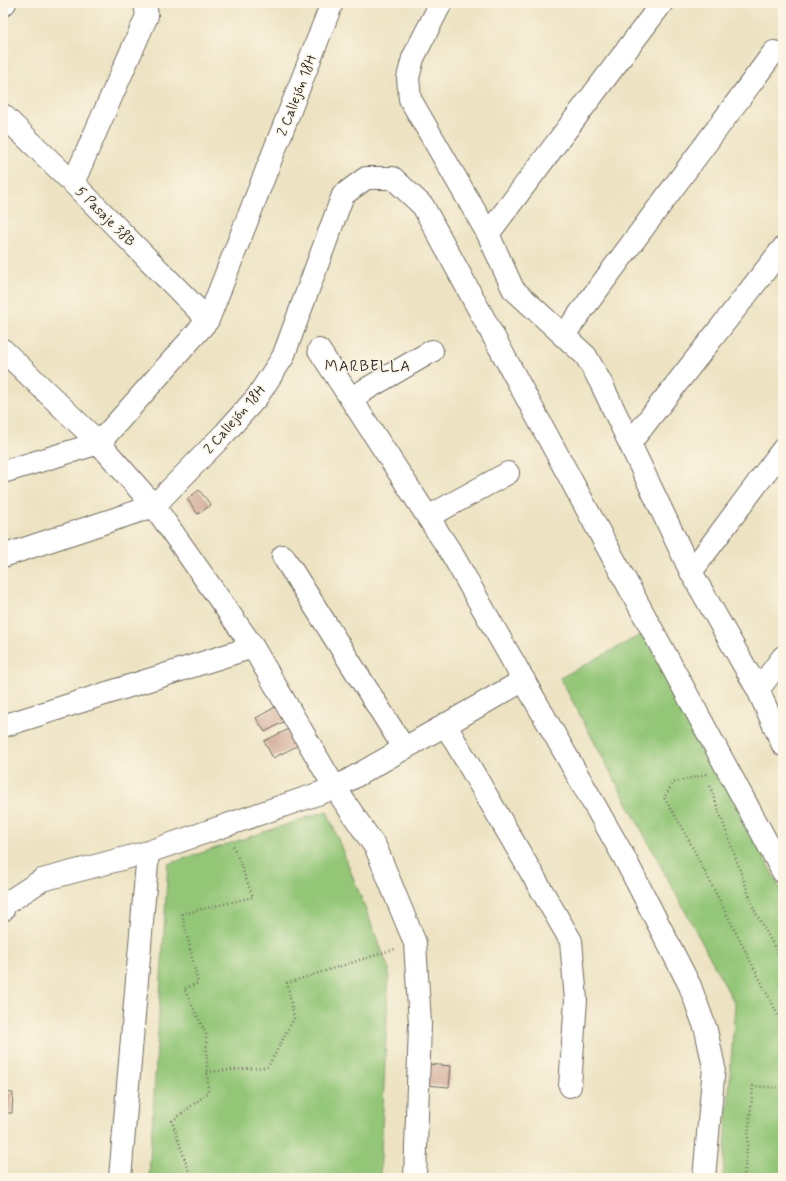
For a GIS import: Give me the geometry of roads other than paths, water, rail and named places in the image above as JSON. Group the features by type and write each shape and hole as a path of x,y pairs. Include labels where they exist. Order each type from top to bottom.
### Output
{"street":[{"path":"73,183 148,16 145,3"},
{"name":"2 Callejón 18H","path":"99,443 208,320 332,3"},
{"path":"441,3 413,58 408,78 410,99 488,234 513,289 586,356 692,572 758,690 783,745"},
{"path":"488,234 662,3"},
{"path":"563,336 774,52"},
{"name":"5 Pasaje 38B","path":"3,115 73,183 208,320"},
{"name":"2 Callejón 18H","path":"3,556 154,506 225,433 257,397 283,357 343,195 366,178 393,178 423,206 783,872"},
{"path":"630,443 783,248"},
{"path":"3,350 99,443 154,506 253,647 335,788 376,848 415,943 420,1024 415,1178"},
{"path":"319,350 452,554 624,857 690,986 706,1030 714,1067 704,1178"},
{"path":"351,398 432,351"},
{"path":"3,472 99,443"},
{"path":"692,572 783,449"},
{"path":"428,517 508,473"},
{"path":"283,556 404,748"},
{"path":"3,726 253,647"},
{"path":"758,690 783,657"},
{"path":"3,910 5,904 42,880 148,852 335,788 524,680"},
{"path":"445,724 572,941 576,1000 570,1086"},
{"path":"120,1178 148,852"}],"district":[{"name":"MARBELLA","path":"368,366"}]}
